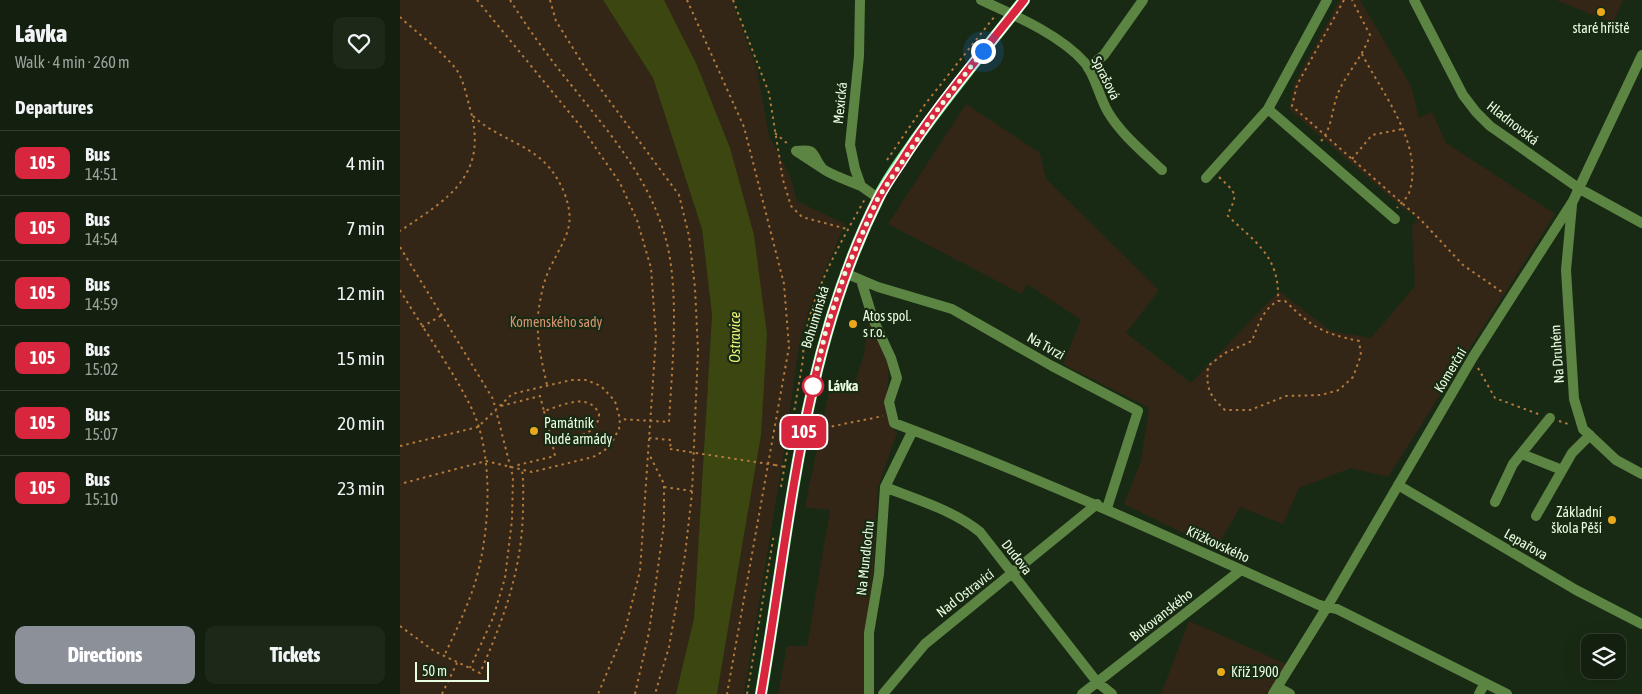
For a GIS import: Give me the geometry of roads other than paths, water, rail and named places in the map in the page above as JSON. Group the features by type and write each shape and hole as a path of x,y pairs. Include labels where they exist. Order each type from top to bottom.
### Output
{"main road":[{"name":"Bohumínská","path":"761,694 800,455 817,366 845,273 878,198 935,113 1024,0"}],"street":[{"name":"Mexická","path":"860,0 859,56 850,145 854,169 861,186"},
{"name":"Sprašová","path":"981,0 1012,14 1067,48 1088,68 1111,117 1162,170"},
{"path":"1088,68 1104,55 1143,0"},
{"path":"1209,175 1268,109 1327,0"},
{"name":"Hladnovská","path":"1414,0 1463,95 1490,126 1580,189 1642,223"},
{"name":"Komerční","path":"1275,691 1327,607 1473,357 1580,189 1642,55"},
{"path":"1268,109 1393,217"},
{"path":"796,151 807,150 816,155 822,168 861,186 878,198"},
{"name":"Na Druhém","path":"1573,201 1566,270 1574,399 1587,432 1616,460 1642,474"},
{"name":"Na Tvrzi","path":"845,273 878,287 952,309 1138,411 1107,508"},
{"name":"Křížkovského","path":"861,280 873,319 891,358 897,378 889,402 890,414 894,423 1107,508 1318,605 1337,609 1507,694"},
{"path":"1495,502 1513,464 1550,418"},
{"name":"Na Mundlochu","path":"868,694 869,633 879,574 885,487 913,430"},
{"path":"1536,516 1572,453 1587,432"},
{"path":"1522,454 1562,470"},
{"name":"Lepařova","path":"1398,485 1576,590 1642,624"},
{"name":"Dudova","path":"885,487 967,522 980,532 1097,682"},
{"name":"Nad Ostravicí","path":"883,694 925,644 1097,504"},
{"name":"Bukovanského","path":"1082,694 1242,570"},
{"path":"1097,682 1112,694"},
{"path":"1479,694 1485,683"},
{"path":"1275,691 1290,694"}],"water":[{"name":"Ostravice","path":"603,0 664,0 697,65 730,148 754,235 767,334 761,435 717,694 676,694 694,618 712,315 702,229 653,78"}],"place":[{"name":"staré hřiště","path":"1601,12"},
{"name":"Atos spol. s r.o.","path":"853,324"},
{"name":"Lávka","path":"813,386"},
{"name":"Památník Rudé armády","path":"534,431"},
{"name":"Základní škola Pěší","path":"1612,520"},
{"name":"Kříž 1900","path":"1221,672"}],"park label":[{"name":"Komenského sady","path":"556,322"}]}
